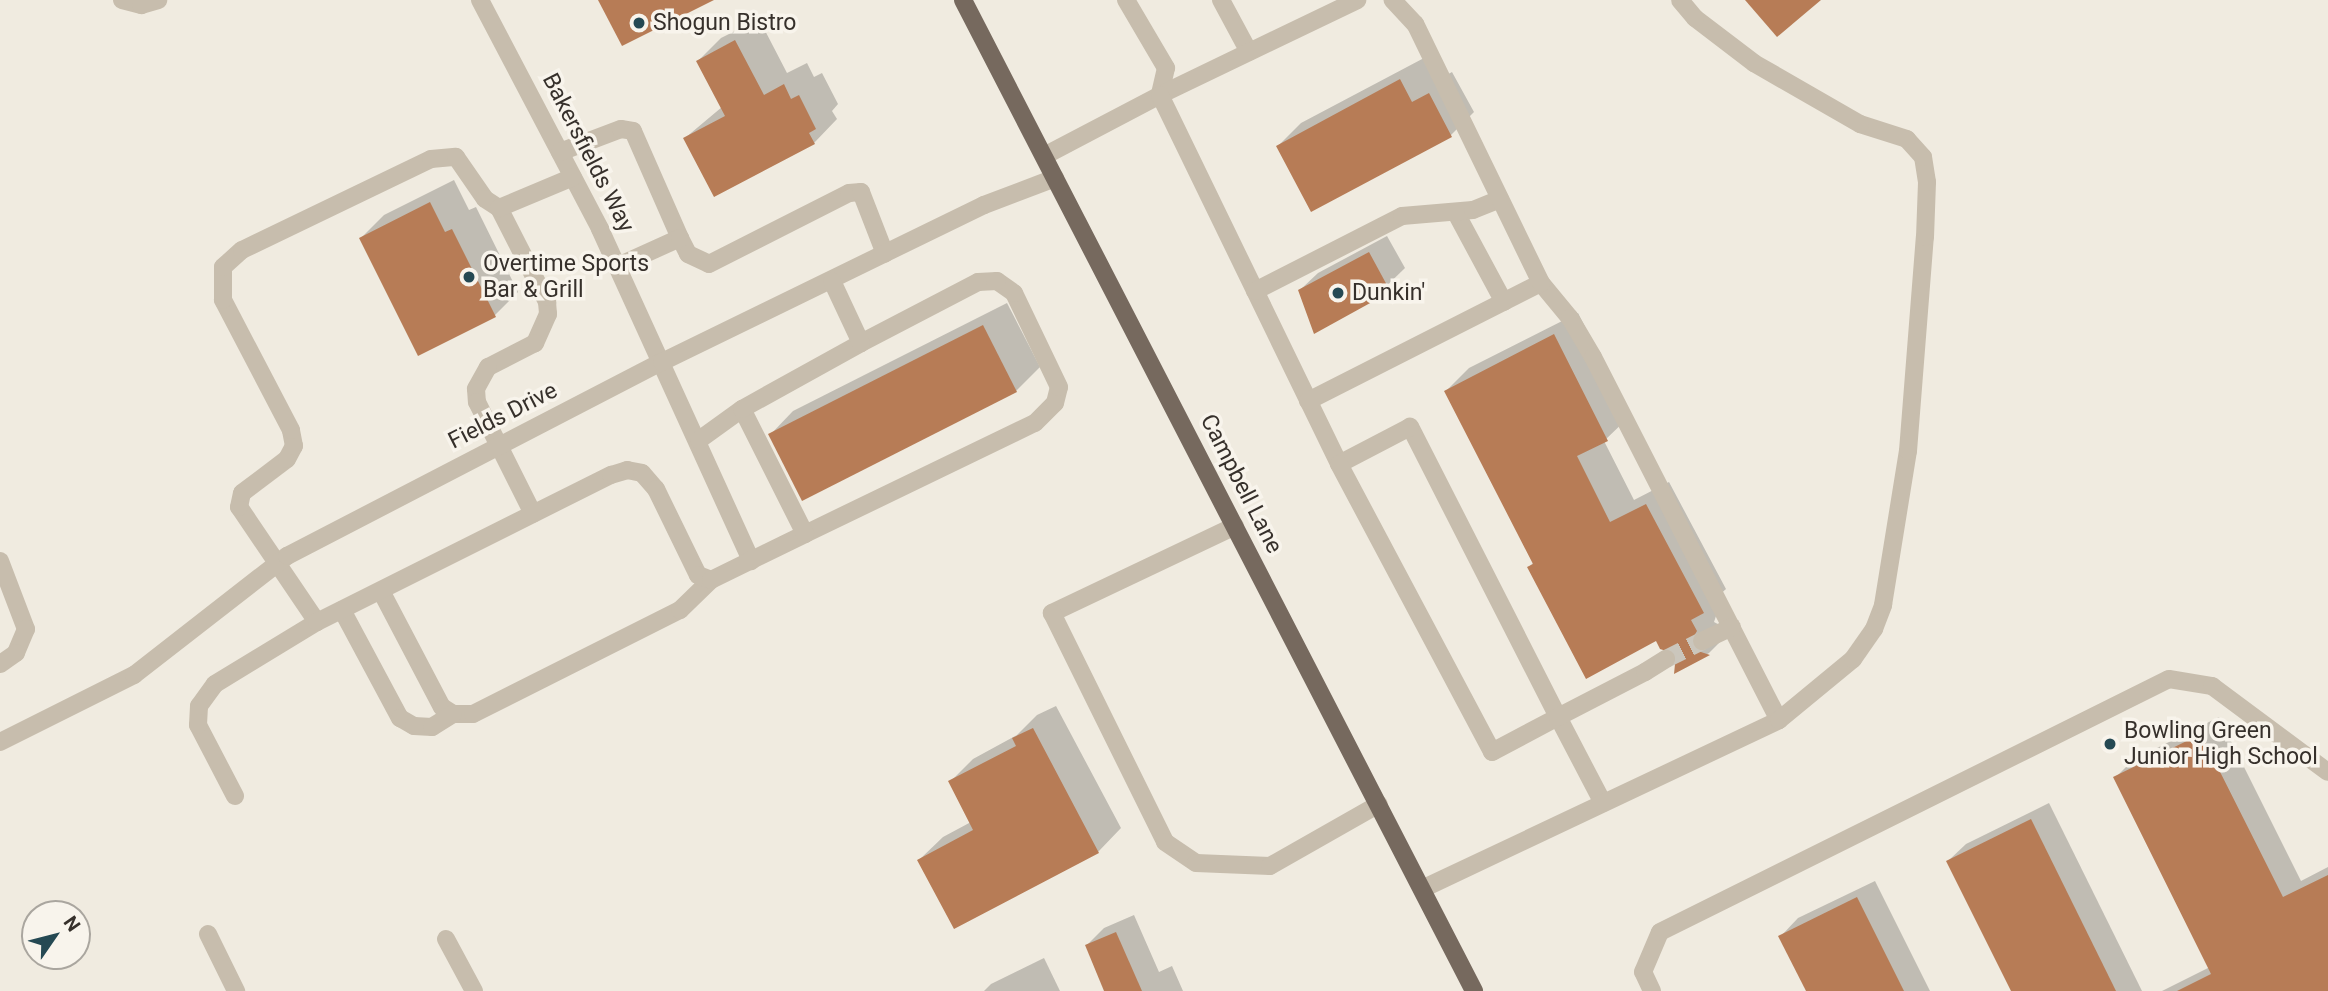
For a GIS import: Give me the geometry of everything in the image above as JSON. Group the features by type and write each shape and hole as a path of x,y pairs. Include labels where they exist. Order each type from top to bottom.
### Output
{"main road":[{"name":"Campbell Lane","path":"963,0 1474,991"}],"street":[{"path":"122,0 141,5 158,0"},
{"name":"Bakersfields Way","path":"480,0 618,266 699,440 751,562"},
{"path":"1126,0 1166,68 1160,95 1308,401 1492,752 1666,659"},
{"path":"1221,0 1248,52"},
{"path":"1044,156 1160,95 1357,0"},
{"path":"1393,0 1415,24 1541,283 1570,318 1593,358 1779,720"},
{"path":"1422,889 1779,720 1853,659 1874,629 1883,605 1908,452 1927,182 1923,157 1907,139 1860,124 1764,69 1695,18 1680,0"},
{"path":"560,152 621,129 634,131 688,254 709,264 849,193 861,192 885,254"},
{"path":"317,622 275,565 239,507 242,493 282,464 294,446 291,430 223,300 223,267 242,250 444,156 456,157 467,167 479,192 499,208 547,302 548,314 534,343 488,368 478,379 477,402 533,514"},
{"path":"499,208 573,177"},
{"name":"Fields Drive","path":"0,742 134,675 275,565 662,362 984,205 1055,178"},
{"path":"1255,291 1402,216 1456,213 1500,199"},
{"path":"1456,213 1504,302"},
{"path":"618,266 680,238"},
{"path":"832,281 861,343"},
{"path":"342,610 400,718 414,726 432,727 453,714 494,707 680,610 710,580 1035,423 1055,403 1059,387 1014,293 997,281 978,282 742,409 699,440"},
{"path":"1308,401 1541,283"},
{"path":"742,409 806,534"},
{"path":"1339,464 1410,427 1603,803"},
{"path":"235,796 198,725 199,706 215,684 242,664 317,622 611,475 627,470 642,472 656,489 698,575 710,580"},
{"path":"1235,526 1052,613 1166,842 1196,863 1270,866 1379,804"},
{"path":"0,561 26,629 16,653 0,664"},
{"path":"381,591 442,707 453,714"},
{"path":"1702,640 1732,627"},
{"path":"1652,991 1643,972 1660,932 2169,679 2212,686 2328,772"},
{"path":"208,934 236,991"},
{"path":"446,939 474,991"}],"building":[{"name":"Shogun Bistro","path":"598,0 714,0 622,46"},
{"path":"1745,0 1821,0 1777,37"},
{"path":"735,40 764,95 784,84 791,99 799,95 816,129 809,133 815,144 714,197 683,138 725,116 696,61"},
{"path":"1400,79 1412,102 1429,93 1452,137 1311,212 1276,146"},
{"path":"430,202 445,232 452,229 496,317 418,356 359,238"},
{"name":"Dunkin'","path":"1369,252 1388,287 1370,297 1372,302 1314,334 1298,290"},
{"path":"983,325 1017,392 802,501 768,434"},
{"path":"1554,334 1608,441 1577,456 1610,522 1646,504 1704,613 1691,620 1697,631 1691,641 1695,650 1710,655 1674,674 1676,654 1660,649 1656,641 1586,679 1527,567 1533,564 1444,391"},
{"path":"1033,728 1099,853 954,929 917,860 973,830 948,781 1016,746 1012,738"},
{"path":"2201,734 2283,897 2328,875 2328,991 2177,991 2211,974 2113,777"},
{"path":"2031,819 2116,991 2011,991 1946,861"},
{"path":"1857,897 1904,991 1806,991 1778,936"},
{"path":"1116,932 1142,991 1104,991 1085,945"}],"tunnel":[{"path":"1666,659 1702,641"}],"place":[{"name":"Shogun Bistro","path":"639,23"},
{"name":"Overtime Sports Bar & Grill","path":"469,277"},
{"name":"Dunkin'","path":"1338,293"},
{"name":"Bowling Green Junior High School","path":"2110,744"}]}
